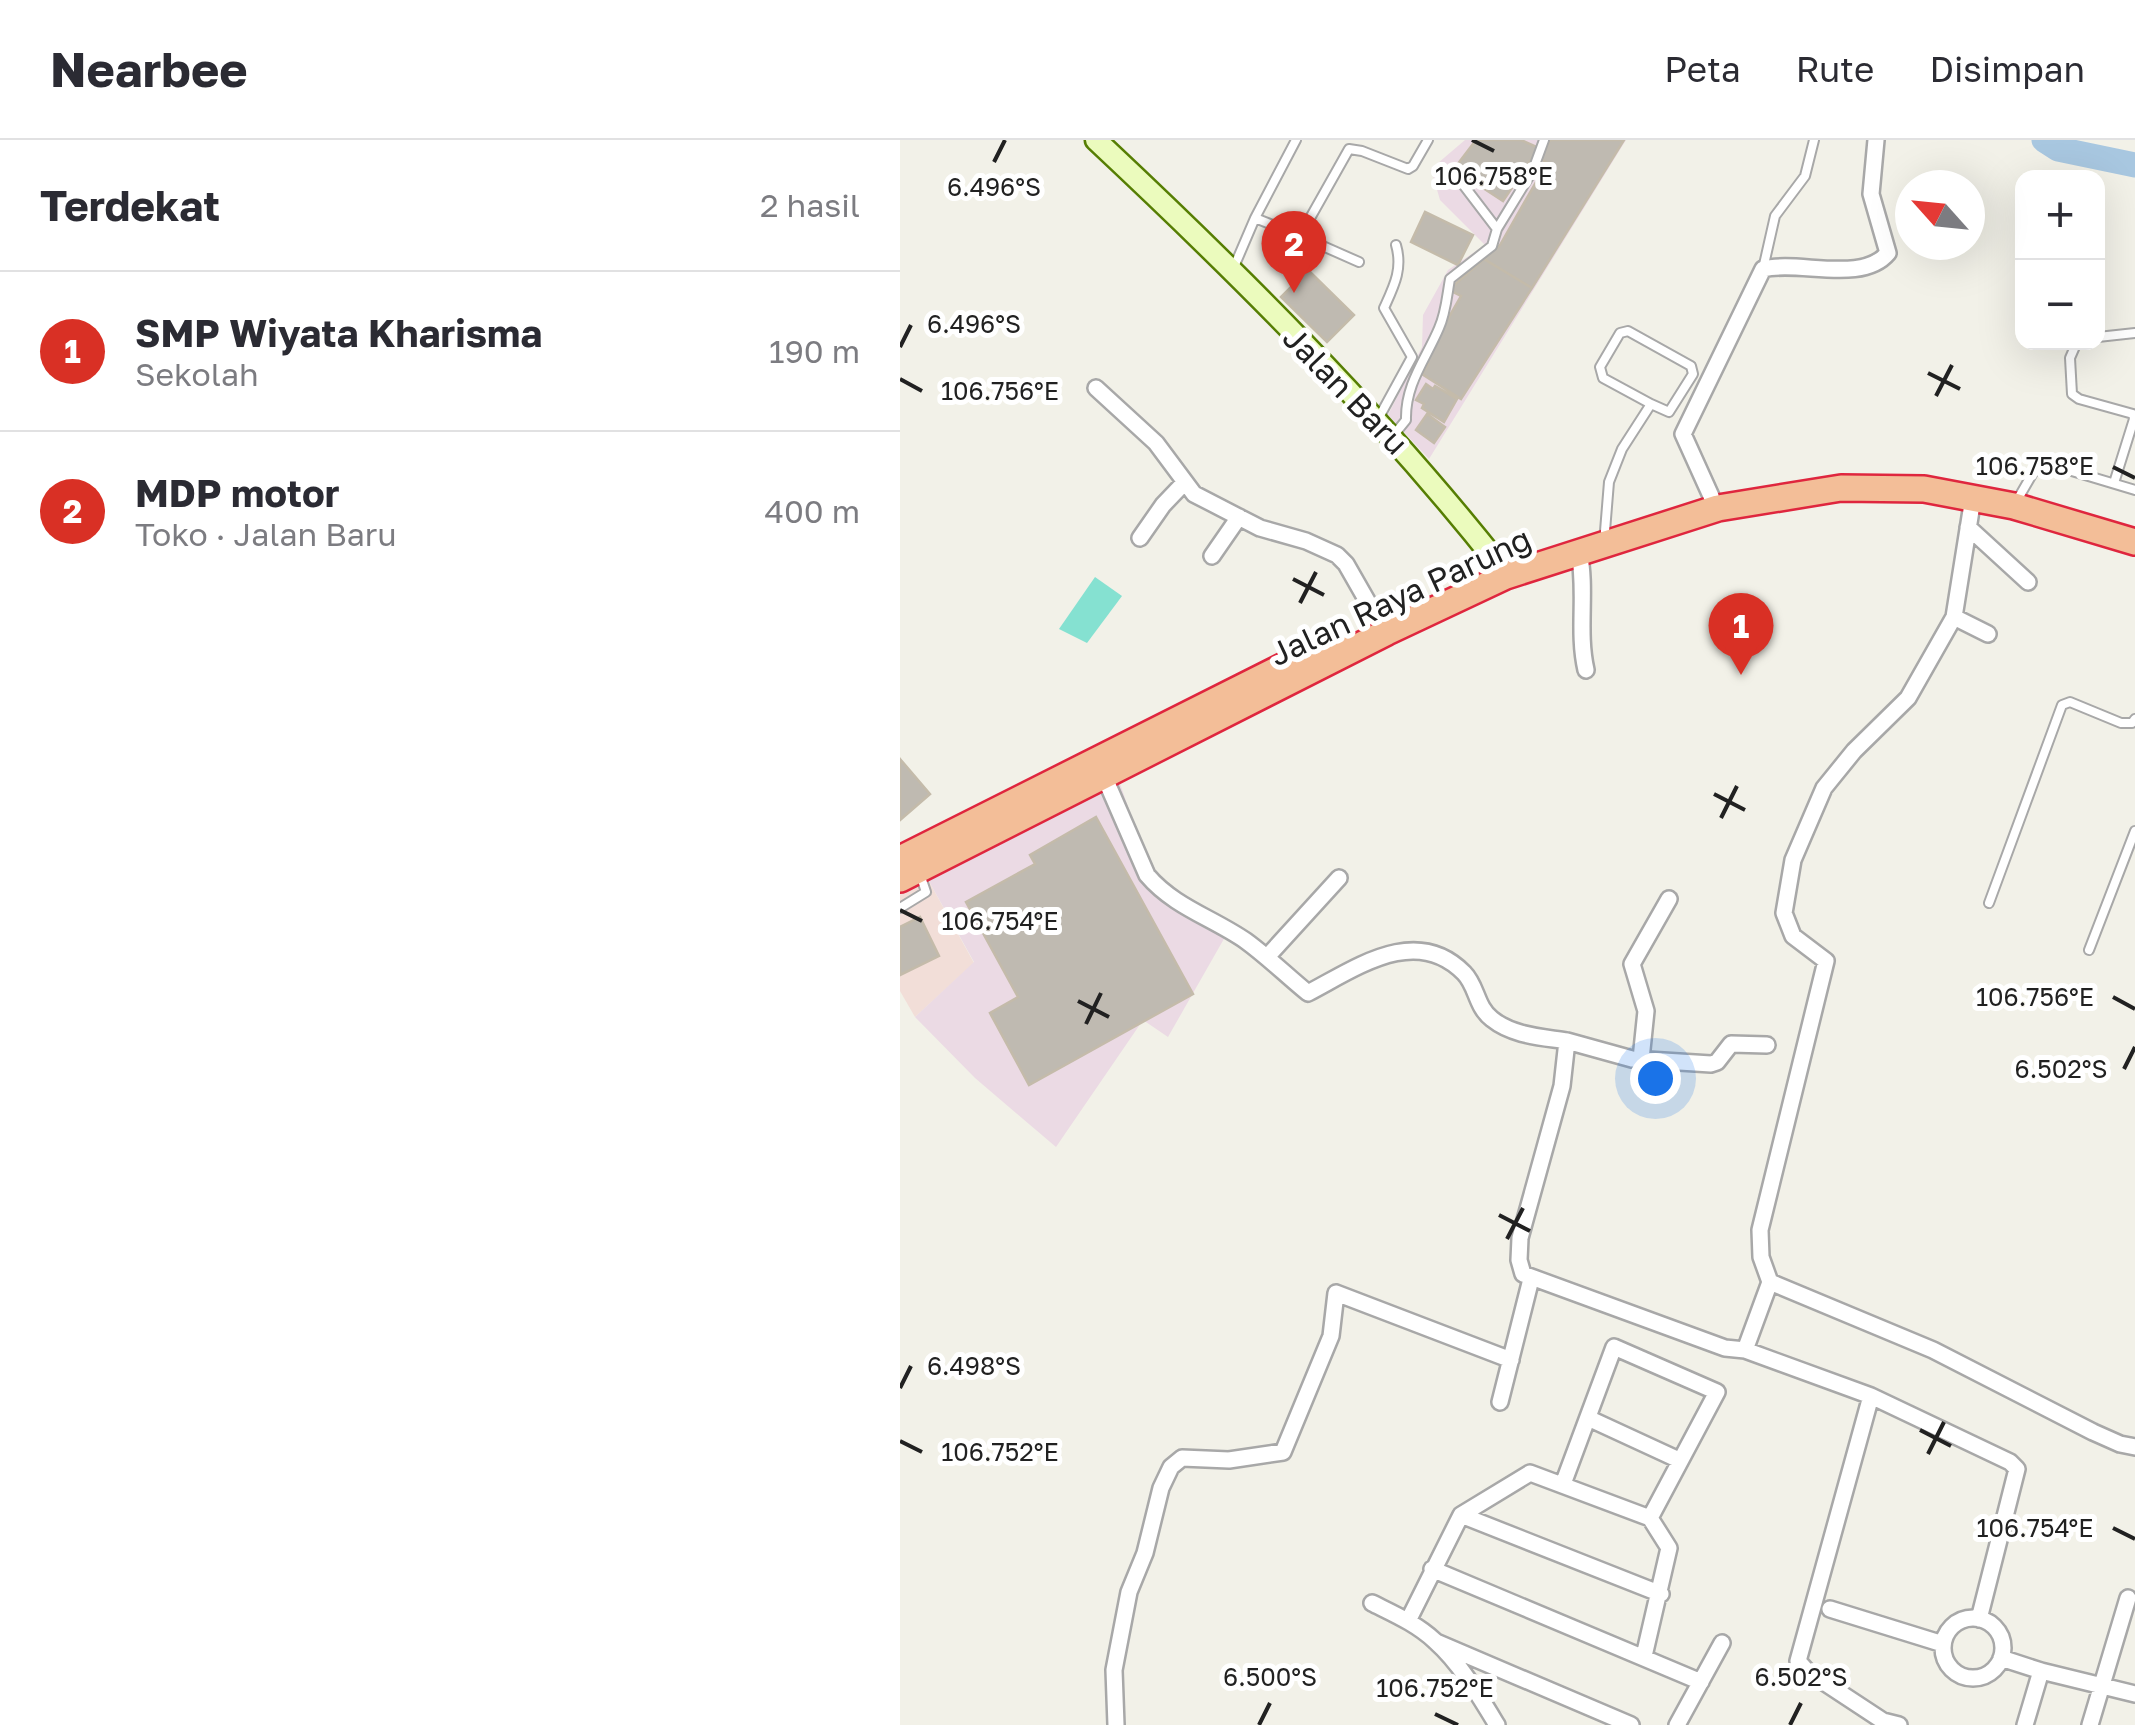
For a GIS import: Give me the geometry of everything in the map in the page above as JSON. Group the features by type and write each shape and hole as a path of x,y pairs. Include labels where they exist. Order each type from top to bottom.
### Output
{"highway":[{"name":"Jalan Raya Parung","path":"906,869 1378,620 1500,566 1711,496 1847,474 1926,476 2019,497 2135,531"},
{"name":"Jalan Raya Parung","path":"906,869 1104,776 1506,576 1718,508 1842,488 1924,488 2014,506 2135,542"}],"main road":[{"name":"Jalan Baru","path":"1103,143 1393,436 1500,566"}],"street":[{"path":"1711,496 1683,434 1763,269 1840,269 1875,264 1888,253 1871,194 1876,140"},
{"path":"1096,388 1156,443 1194,494 1260,528 1306,541 1337,556 1346,564 1378,620"},
{"path":"1140,538 1163,504 1184,484"},
{"path":"1746,1350 1770,1282 1761,1257 1760,1230 1826,961 1794,936 1784,913 1792,860 1824,788 1854,751 1908,698 1954,618 1973,498"},
{"path":"1212,556 1239,518"},
{"path":"1968,528 2028,582"},
{"path":"1579,552 1583,582 1581,639 1586,670"},
{"path":"1954,618 1988,634"},
{"path":"1104,776 1147,875 1157,887 1243,939 1308,992 1378,956 1412,948 1440,957 1467,975 1478,1004 1493,1020 1517,1033 1641,1059 1711,1064 1731,1044 1767,1045"},
{"path":"1267,957 1339,878"},
{"path":"1641,1059 1646,1011 1632,964 1668,899"},
{"path":"1567,1041 1562,1086 1520,1238 1523,1274 1724,1348 1746,1350 1871,1396 2010,1462 2016,1469 1979,1619"},
{"path":"1500,1402 1531,1279"},
{"path":"1770,1282 1932,1350 2093,1432 2135,1447"},
{"path":"1116,1725 1114,1670 1128,1592 1145,1553 1161,1488 1171,1467 1182,1458 1229,1460 1283,1452 1331,1336 1336,1293 1511,1360"},
{"path":"1563,1484 1618,1328"},
{"path":"1614,1347 1717,1392 1650,1518"},
{"path":"1871,1396 1798,1661 1883,1721 1899,1725"},
{"path":"1588,1418 1679,1460"},
{"path":"1408,1622 1461,1515 1530,1473 1650,1518 1670,1548 1644,1656"},
{"path":"1461,1515 1661,1594"},
{"path":"1432,1569 1701,1682"},
{"path":"2090,1725 2128,1598"},
{"path":"1372,1604 1436,1642 1632,1725"},
{"path":"1830,1609 1943,1644"},
{"path":"1979,1619 2001,1638 2001,1658 1989,1674 1970,1678 1952,1670 1946,1662 1943,1644 1952,1627 1979,1619"},
{"path":"1436,1642 1478,1694 1497,1725"},
{"path":"1677,1725 1722,1644"},
{"path":"2001,1658 2135,1694"},
{"path":"2025,1725 2041,1671"}],"lane":[{"path":"1233,271 1254,218 1296,140"},
{"path":"1300,236 1349,149 1362,150 1408,169 1428,140"},
{"path":"1393,436 1406,420 1405,401 1441,324 1450,279 1492,246 1534,170 1544,140"},
{"path":"1763,269 1775,216 1805,176 1814,140"},
{"path":"1456,174 1498,229"},
{"path":"1254,218 1359,262"},
{"path":"1377,421 1412,357 1384,308 1398,278 1400,260 1396,245"},
{"path":"1628,331 1691,366 1693,374 1669,412 1651,404 1603,378 1600,367 1620,334 1628,331"},
{"path":"2105,336 2135,333"},
{"path":"2073,350 2072,394 2133,414 2135,419 2114,483"},
{"path":"1605,531 1609,482 1622,449 1651,404"},
{"path":"2019,497 2034,471 2045,463 2135,490"},
{"path":"1990,903 2062,705 2070,702 2122,723 2135,719"},
{"path":"2089,950 2135,830"},
{"path":"900,908 926,892 906,869"}],"shaded area":[{"path":"1465,140 1626,140 1429,459 1388,415 1422,347 1423,315 1448,270 1485,245 1440,200 1431,169"},
{"path":"1095,577 1122,596 1087,643 1059,629"},
{"path":"1118,778 1140,841 1162,882 1233,923 1168,1037 1143,1020 1056,1147 975,1078 915,1017 974,962 926,876"},
{"path":"926,876 974,963 915,1017 900,991 900,888"}],"building":[{"path":"1476,140 1521,140 1539,148 1503,201 1454,169"},
{"path":"1550,140 1624,140 1532,288 1484,259 1500,245 1547,163 1541,159"},
{"path":"1425,212 1473,235 1458,265 1411,242"},
{"path":"1484,259 1532,288 1461,399 1422,374 1431,348 1461,296 1453,292 1453,286"},
{"path":"1308,270 1354,315 1327,342 1281,297"},
{"path":"1426,384 1457,399 1444,422 1416,400"},
{"path":"1427,414 1445,427 1434,443 1416,430"},
{"path":"900,759 930,794 900,820"},
{"path":"1096,817 1193,994 1029,1085 990,1013 1018,997 966,902 1035,864 1030,855"},
{"path":"920,917 939,956 900,975 900,927"}],"waterway":[{"path":"2044,140 2058,149 2135,165"}],"place":[{"name":"MDP motor","path":"1294,293"},
{"name":"SMP Wiyata Kharisma","path":"1741,675"}]}
